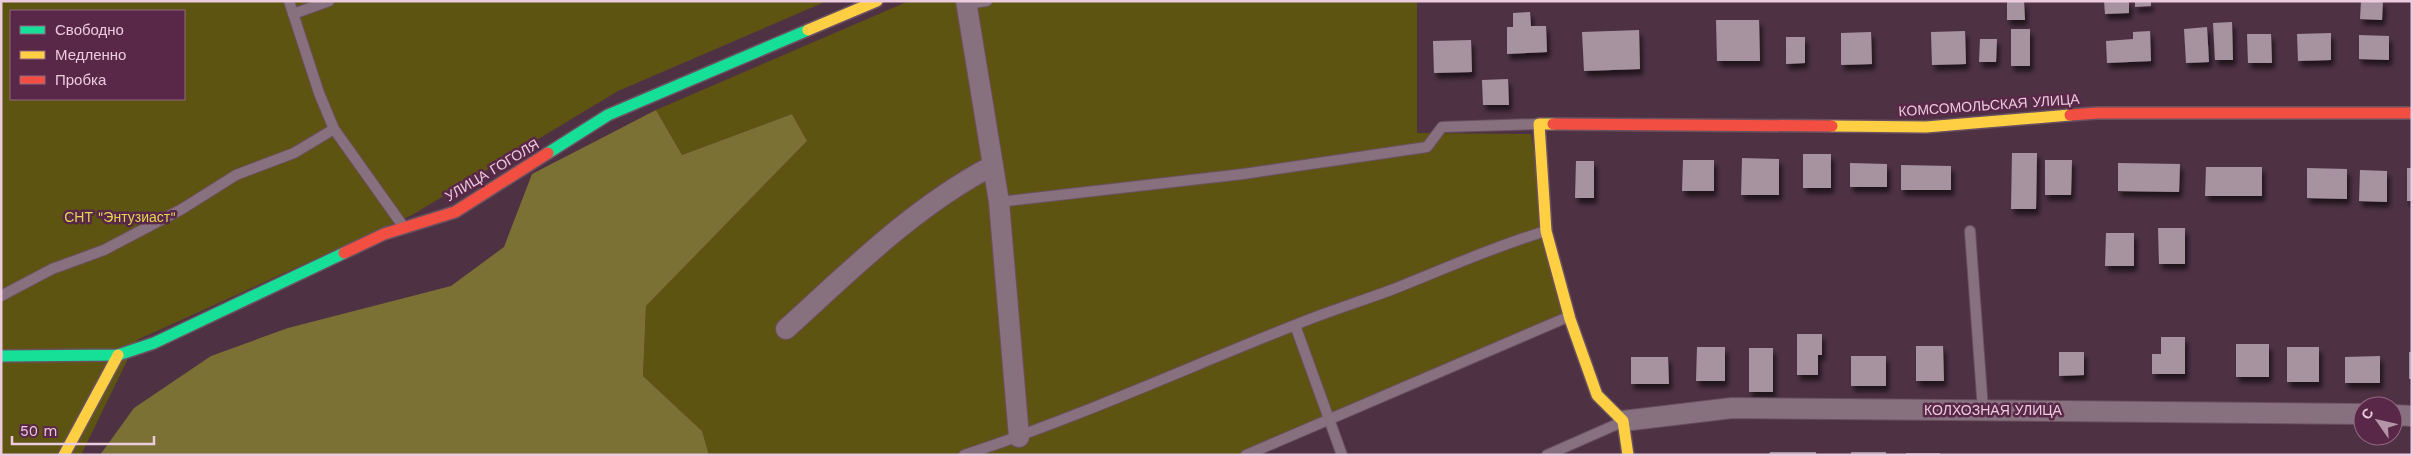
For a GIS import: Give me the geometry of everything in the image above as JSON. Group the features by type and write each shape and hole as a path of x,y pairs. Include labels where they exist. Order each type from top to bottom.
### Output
{"street":[{"name":"УЛИЦА ГОГОЛЯ","path":"1,356 118,356 154,343 384,234 455,212 608,115 877,1"},
{"path":"966,3 998,202 1019,437"},
{"name":"КОМСОМОЛЬСКАЯ УЛИЦА","path":"1539,124 1926,127 2097,113 2412,113"},
{"path":"1539,124 1546,231 1570,319 1597,395 1623,421 1628,455"},
{"path":"786,329 885,239 975,175 992,166"},
{"path":"64,455 118,356"},
{"name":"КОЛХОЗНАЯ УЛИЦА","path":"1623,421 1732,408 2353,414"}],"lane":[{"path":"290,1 319,93 334,129 404,228"},
{"path":"293,14 329,1"},
{"path":"966,3 987,1"},
{"path":"998,202 1243,174 1427,148 1442,126 1539,124"},
{"path":"1,296 52,269 104,250 182,210 236,174 294,153 334,129"},
{"path":"964,455 1019,437 1144,388 1295,325 1390,290 1508,242 1546,231"},
{"path":"1970,231 1983,410"},
{"path":"1246,455 1563,319"},
{"path":"1295,325 1342,455"},
{"path":"1547,455 1623,421"}],"green space":[{"name":"СНТ \"Энтузиаст\"","path":"1,1 827,1 618,91 412,215 137,340 81,455 1,455"},
{"path":"909,1 1417,1 1417,133 1531,134 1563,319 1246,455 709,455 702,431 643,376 646,306 807,141 792,114 682,155 656,110"}],"shaded area":[{"path":"656,110 682,155 792,114 807,141 646,306 643,376 702,431 709,455 100,455 134,408 211,356 288,328 451,286 504,247 532,174"}],"building":[{"path":"2007,1 2024,1 2025,20 2007,20"},
{"path":"2104,1 2129,1 2129,13 2105,14"},
{"path":"2135,1 2151,1 2151,6 2135,7"},
{"path":"2361,1 2383,1 2382,20 2360,19"},
{"path":"1530,12 1531,26 1546,26 1547,52 1507,54 1507,27 1513,27 1513,13"},
{"path":"1716,20 1759,20 1760,61 1717,61"},
{"path":"2232,22 2233,60 2215,60 2213,23"},
{"path":"2207,27 2209,62 2186,63 2184,29"},
{"path":"2011,29 2030,29 2030,66 2011,66"},
{"path":"1639,30 1640,69 1584,71 1582,32"},
{"path":"1965,31 1966,64 1932,65 1931,32"},
{"path":"2150,31 2151,61 2107,63 2106,41 2133,39 2133,32"},
{"path":"1871,32 1872,64 1841,65 1841,33"},
{"path":"2331,33 2331,60 2298,61 2297,34"},
{"path":"2247,34 2271,34 2272,63 2248,63"},
{"path":"2359,35 2389,36 2389,60 2359,59"},
{"path":"1786,37 1805,37 1805,63 1786,64"},
{"path":"1980,39 1997,39 1996,62 1979,62"},
{"path":"1471,40 1472,72 1434,73 1433,41"},
{"path":"1508,79 1509,105 1483,105 1482,80"},
{"path":"2012,153 2037,153 2036,209 2011,209"},
{"path":"1803,154 1831,154 1831,188 1803,188"},
{"path":"1742,158 1779,159 1779,195 1741,195"},
{"path":"1683,160 1714,160 1714,191 1682,191"},
{"path":"2045,160 2072,160 2071,195 2045,195"},
{"path":"1576,161 1594,161 1594,198 1575,198"},
{"path":"1850,163 1887,164 1887,187 1850,187"},
{"path":"2118,163 2180,164 2179,192 2118,191"},
{"path":"1901,165 1951,166 1951,190 1901,190"},
{"path":"2206,167 2262,167 2262,196 2205,196"},
{"path":"2307,168 2347,169 2347,199 2307,198"},
{"path":"2407,168 2412,168 2412,201 2407,201"},
{"path":"2360,170 2387,171 2387,202 2359,201"},
{"path":"2158,228 2185,228 2185,264 2159,264"},
{"path":"2106,233 2134,233 2134,266 2105,266"},
{"path":"1797,334 1822,334 1822,355 1818,355 1818,375 1797,375"},
{"path":"2161,337 2185,337 2185,374 2152,374 2152,354 2161,354"},
{"path":"2236,344 2269,344 2269,377 2236,377"},
{"path":"1916,346 1943,346 1944,381 1916,381"},
{"path":"1697,347 1725,347 1725,381 1696,381"},
{"path":"2287,347 2319,347 2319,382 2287,382"},
{"path":"1749,348 1773,348 1773,392 1749,392"},
{"path":"2059,352 2084,352 2084,375 2059,376"},
{"path":"2409,352 2412,352 2412,379 2409,379"},
{"path":"1851,356 1886,356 1886,386 1851,386"},
{"path":"2380,356 2380,383 2345,383 2345,357"},
{"path":"1631,357 1668,357 1669,384 1631,384"},
{"path":"1770,452 1816,452 1816,455 1769,455"},
{"path":"1851,452 1886,452 1886,455 1851,455"},
{"path":"1906,453 1940,453 1940,455 1906,455"}],"traffic: fast":[{"path":"548,153 608,115 808,30"},
{"path":"1,356 118,355 154,343 344,253"}],"traffic: slow":[{"path":"808,30 877,1"},
{"path":"1832,126 1926,127 2070,115"},
{"path":"1553,124 1539,124 1546,231 1570,319 1597,395 1623,421 1628,455"},
{"path":"64,455 118,355"}],"traffic: jam":[{"path":"2070,115 2097,113 2412,113"},
{"path":"1553,124 1832,126"},
{"path":"344,253 384,234 455,212 548,153"}]}
